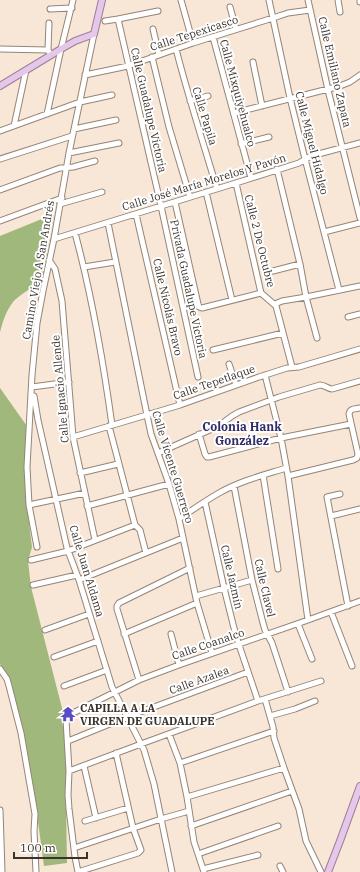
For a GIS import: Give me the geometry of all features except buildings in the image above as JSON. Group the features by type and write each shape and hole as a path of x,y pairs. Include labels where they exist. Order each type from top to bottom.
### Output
{"main road":[{"name":"Camino Viejo A San Andrés","path":"94,34 102,0"},
{"path":"0,86 26,70 49,52 61,49 75,41 94,34"},
{"path":"328,872 358,795 360,786"}],"street":[{"path":"48,114 61,49 73,0"},
{"path":"181,0 193,43"},
{"name":"Calle Miguel Hidalgo","path":"269,0 290,98 339,290"},
{"name":"Calle Emiliano Zapata","path":"308,0 328,90 360,218"},
{"path":"338,0 340,12"},
{"path":"230,7 236,29"},
{"path":"50,8 72,8"},
{"name":"Calle Tepexicasco","path":"85,75 128,66 193,43 288,13 310,10"},
{"path":"104,21 158,11"},
{"name":"Calle Guadalupe Victoria","path":"118,19 161,206"},
{"path":"0,50 49,52 49,22"},
{"path":"153,29 159,55"},
{"name":"Camino Viejo A San Andrés","path":"36,547 28,505 27,467 37,323 62,198 72,136 94,34"},
{"name":"Calle Mixquiyehualco","path":"213,37 251,178"},
{"name":"Calle Papila","path":"176,49 217,189"},
{"path":"152,57 169,127 190,197"},
{"path":"253,62 262,106"},
{"path":"14,126 26,70"},
{"path":"234,113 290,98 328,90 346,84 360,75"},
{"path":"0,131 80,102 112,95"},
{"path":"190,101 208,96"},
{"path":"74,129 116,120"},
{"path":"0,159 72,136"},
{"path":"241,144 269,137"},
{"path":"69,153 119,143"},
{"name":"Calle José María Morelos Y Pavón","path":"54,239 299,163 311,156 360,143"},
{"path":"0,190 60,168 73,167 95,161"},
{"path":"277,170 300,264 306,297 317,338"},
{"name":"Calle 2 De Octubre","path":"236,183 261,293 275,304"},
{"path":"60,204 102,192"},
{"path":"206,192 232,300"},
{"path":"0,221 62,198"},
{"path":"174,202 198,304 200,307 202,308 261,293"},
{"name":"Privada Guadalupe Victoria","path":"161,206 198,377"},
{"name":"Calle Nicolás Bravo","path":"136,214 180,405"},
{"name":"Calle Vicente Guerrero","path":"108,223 151,434 169,484 179,519 197,603 212,653"},
{"path":"324,232 360,223"},
{"path":"75,233 84,267 102,360 110,426 118,464 135,526 140,530 146,553"},
{"name":"Calle Ignacio Allende","path":"49,260 55,269 62,301 73,437 95,540"},
{"path":"84,267 116,262"},
{"path":"273,271 300,264"},
{"path":"292,368 275,304 282,301 360,286"},
{"path":"348,318 360,314"},
{"path":"213,350 283,333"},
{"name":"Calle Tepetlaque","path":"73,437 180,405 287,368 299,367 360,349"},
{"path":"229,364 236,385"},
{"path":"265,375 281,438 288,476 308,620"},
{"path":"158,453 220,425 232,416 272,400 320,385 332,389 360,381"},
{"path":"32,387 69,382"},
{"name":"Calle Juan Aldama","path":"32,387 65,542 114,692 141,744 149,765 172,872"},
{"path":"288,476 357,458 358,454 349,414 350,410 360,408"},
{"path":"199,434 205,454 209,457 281,438 351,424"},
{"path":"80,473 118,464"},
{"path":"179,519 219,493 234,486 286,468"},
{"path":"264,475 278,569"},
{"path":"88,506 169,484"},
{"name":"Calle Clavel","path":"234,486 252,580 263,623 272,643 288,692"},
{"path":"28,505 85,493"},
{"path":"340,494 327,497 348,606"},
{"name":"Calle Jazmín","path":"205,502 238,644 258,701"},
{"path":"331,516 360,509"},
{"path":"31,560 68,552 95,540 135,526"},
{"path":"33,585 78,578 183,538"},
{"path":"139,680 124,634 117,606 119,603 190,568"},
{"path":"196,596 252,580"},
{"name":"Calle Coanalco","path":"68,740 66,719 68,715 139,680 179,664 298,624 360,601"},
{"path":"124,634 197,603"},
{"path":"331,612 352,666"},
{"path":"45,630 89,614"},
{"path":"298,624 312,659"},
{"path":"171,634 179,664"},
{"path":"54,657 98,641"},
{"path":"0,669 2,676 9,686 21,733 35,814 34,831 36,872"},
{"path":"64,686 107,670"},
{"name":"Calle Azalea","path":"68,740 248,672"},
{"path":"69,771 258,701 321,681"},
{"path":"265,699 274,731 274,738 299,809 306,841 321,872"},
{"path":"270,716 295,709 315,701"},
{"path":"180,763 274,731"},
{"path":"169,734 180,763 194,842 203,870 258,855"},
{"path":"68,740 69,809 78,872 140,852 141,849 133,828 116,753"},
{"path":"84,766 96,818"},
{"path":"187,797 284,768"},
{"path":"192,826 292,791"},
{"path":"85,821 128,808"},
{"path":"0,810 2,872"},
{"path":"74,848 189,811"},
{"path":"198,854 278,826"},
{"path":"280,866 283,872"}],"green space":[{"path":"54,214 42,281 22,294 13,302 0,332 0,236"},
{"path":"0,388 29,429 26,467 26,499 32,547 28,561 31,587 64,716 61,717 66,741 67,863 44,866 23,731 12,687 4,669 0,664"}],"place":[{"name":"CAPILLA A LA VIRGEN DE GUADALUPE","path":"68,714"}],"district":[{"name":"Colonia Hank González","path":"242,434"}]}
